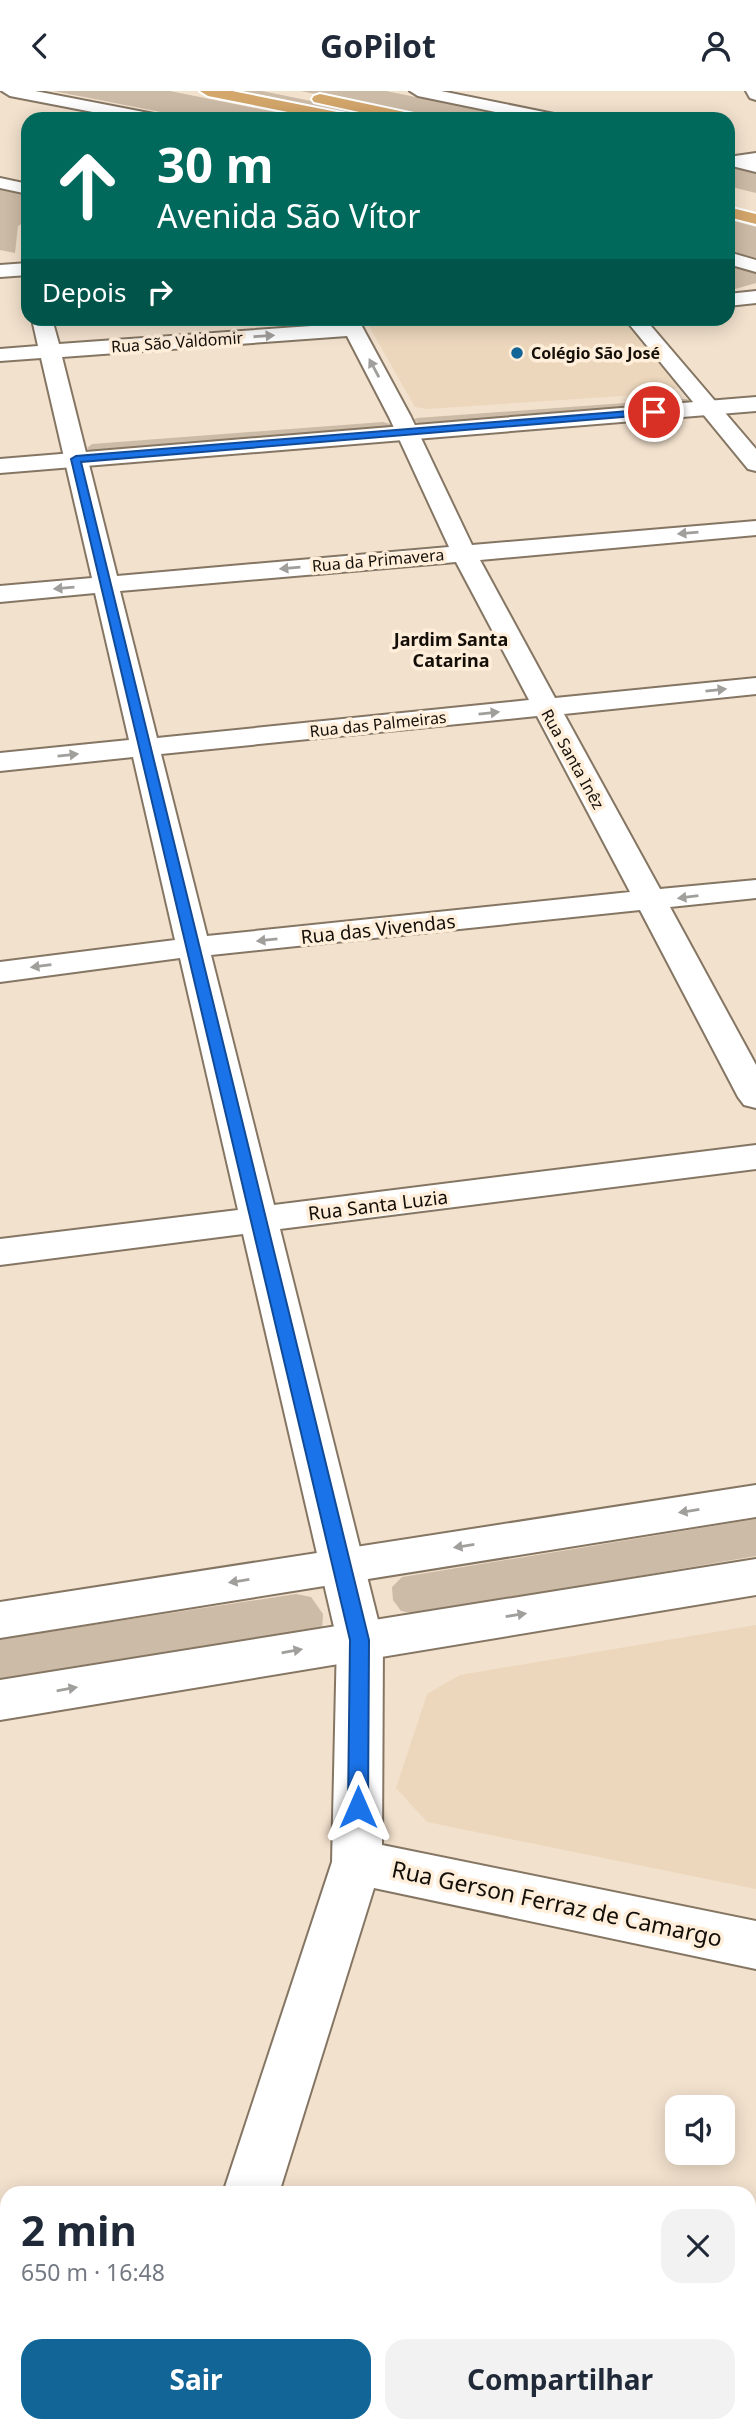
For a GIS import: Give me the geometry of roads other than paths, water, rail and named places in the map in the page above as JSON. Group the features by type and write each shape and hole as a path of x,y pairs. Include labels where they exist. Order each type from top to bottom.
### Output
{"highway":[{"path":"208,91 312,112"},
{"path":"278,91 380,112"},
{"path":"735,214 756,219"}],"street":[{"path":"10,91 118,112"},
{"path":"418,91 520,112"},
{"path":"735,160 756,158"},
{"path":"735,162 756,167"},
{"path":"0,183 21,187"},
{"path":"735,260 756,266"},
{"path":"0,271 21,270"},
{"path":"735,299 756,297"},
{"path":"44,326 360,1640 357,1862 253,2186"},
{"name":"Rua São Valdomir","path":"0,355 330,326"},
{"name":"Rua Santa Inêz","path":"352,326 403,424 463,552 756,1097"},
{"path":"641,326 756,464"},
{"path":"703,400 756,387"},
{"path":"0,466 74,451 403,424 703,400 756,404"},
{"path":"0,448 74,451"},
{"name":"Rua da Primavera","path":"0,594 756,528"},
{"name":"Rua das Palmeiras","path":"0,762 756,686"},
{"name":"Rua das Vivendas","path":"0,972 194,947 756,890"},
{"name":"Rua Santa Luzia","path":"0,1252 756,1157"},
{"path":"0,1620 756,1501"},
{"path":"0,1700 756,1577"},
{"name":"Rua Gerson Ferraz de Camargo","path":"357,1862 756,1945"}],"place":[{"name":"Colégio São José","path":"517,353"}],"district":[{"name":"Jardim Santa Catarina","path":"451,650"}]}
